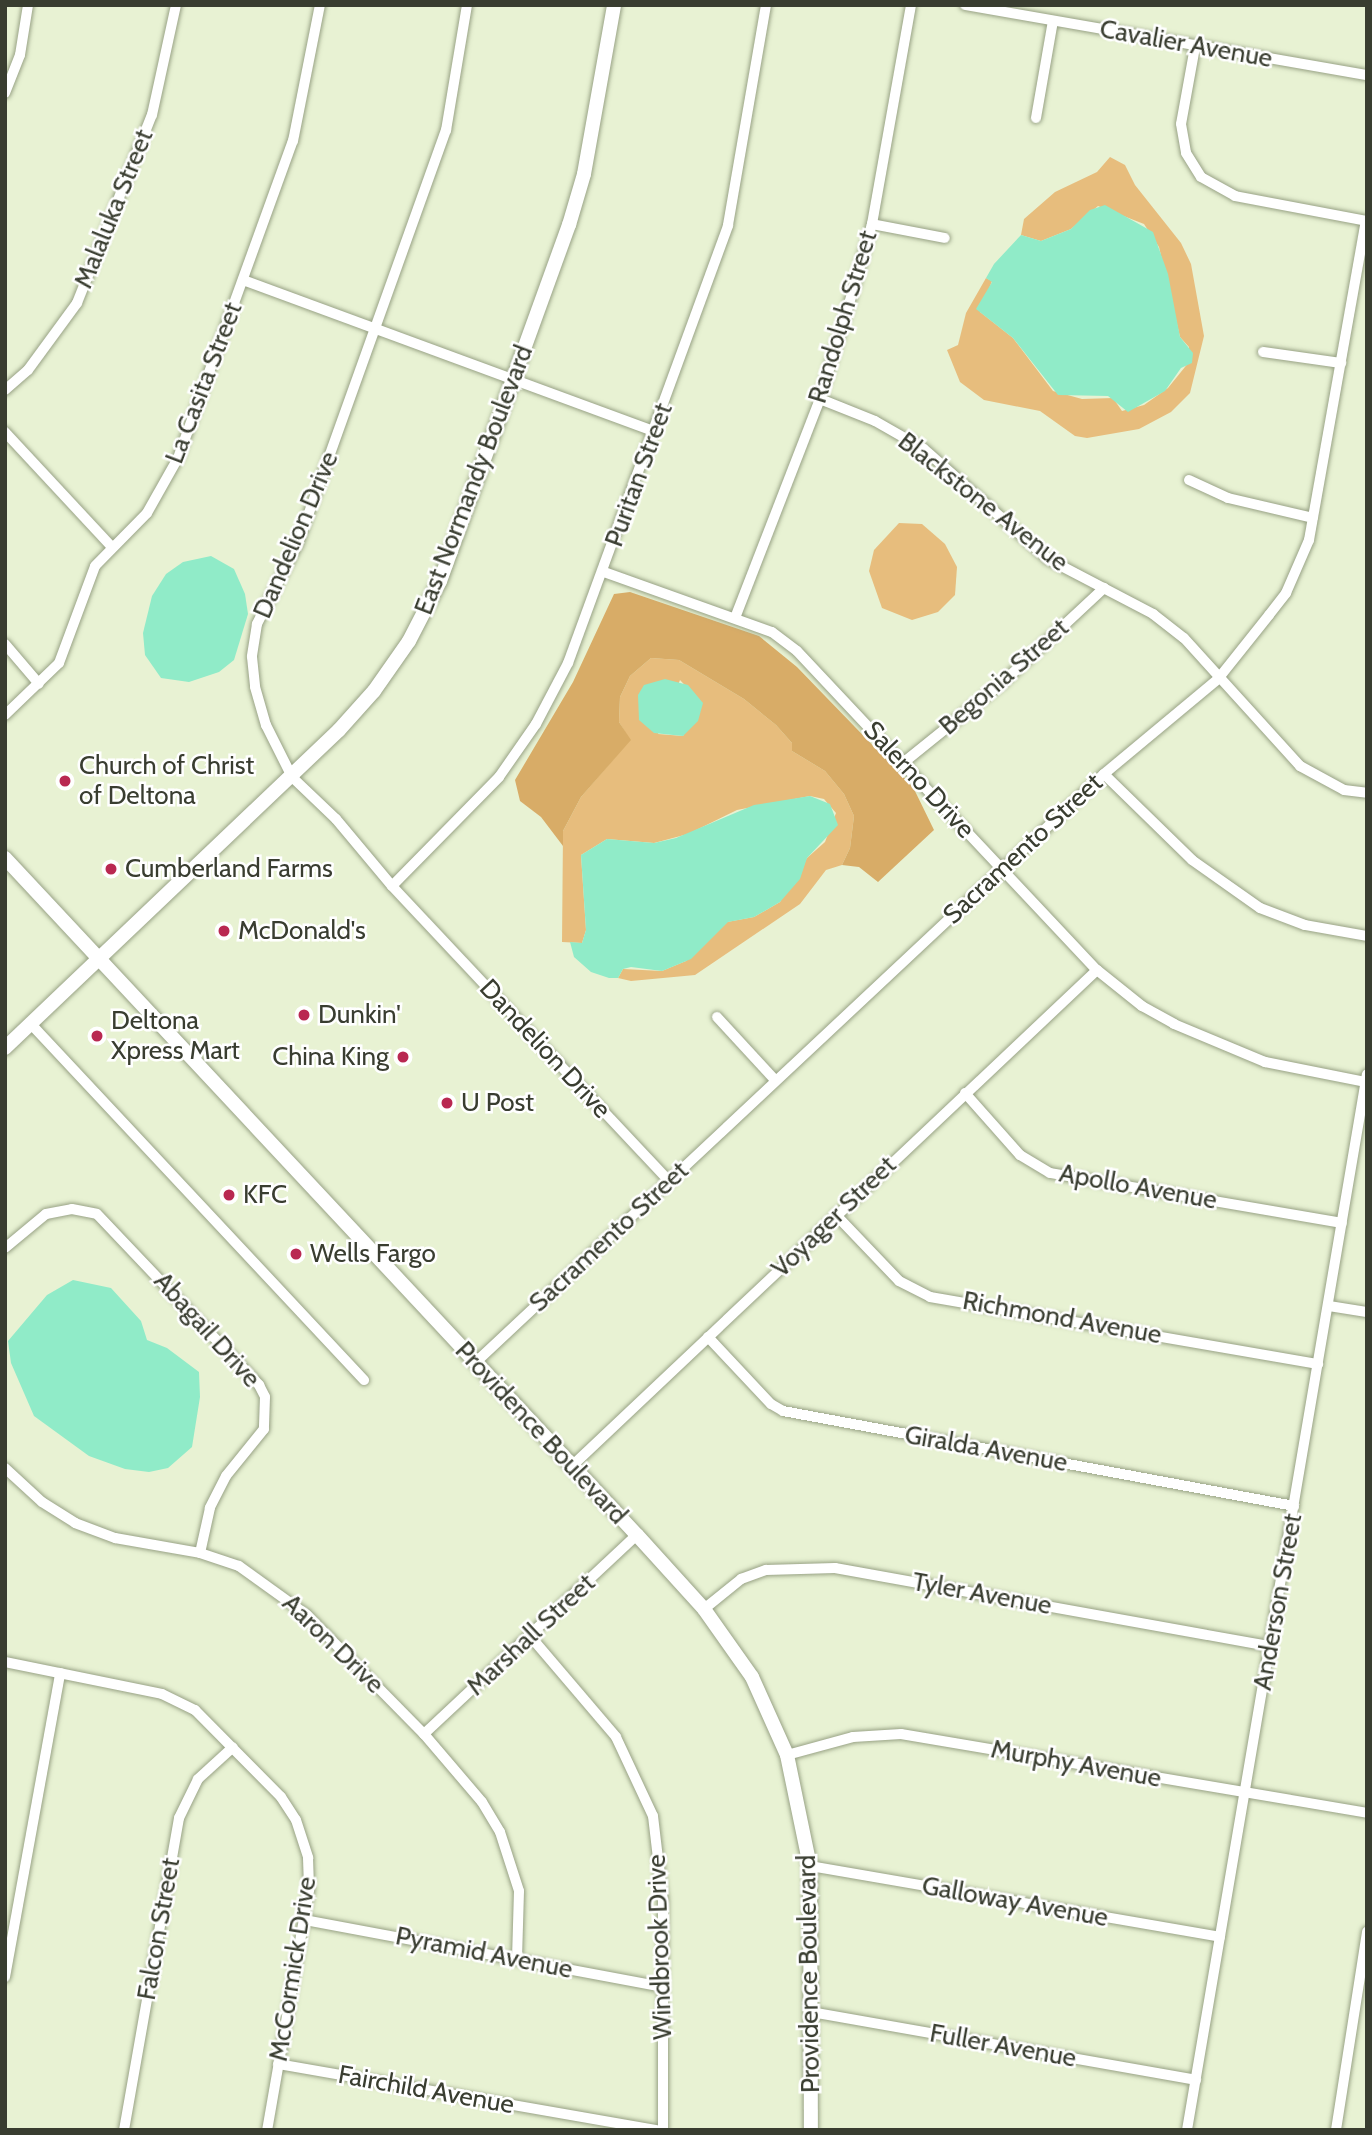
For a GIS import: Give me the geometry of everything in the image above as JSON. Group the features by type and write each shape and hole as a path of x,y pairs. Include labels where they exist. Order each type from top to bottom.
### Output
{"main road":[{"name":"East Normandy Boulevard","path":"5,1048 292,777 374,691 409,641 440,581 514,379 584,174 614,5"},
{"name":"Providence Boulevard","path":"5,858 637,1535 704,1609 752,1677 786,1755 810,1866 811,2130"}],"street":[{"path":"5,93 20,55 28,5"},
{"name":"Malaluka Street","path":"5,390 28,370 77,303 152,115 176,5"},
{"name":"La Casita Street","path":"5,715 59,663 86,585 112,547 147,513 163,490 293,141 320,5"},
{"name":"Dandelion Drive","path":"467,5 446,130 297,545 257,624 252,657 255,687 266,725 292,777 336,819 392,886 669,1181"},
{"name":"Puritan Street","path":"392,886 474,808 529,735 568,663 604,572 728,225 766,5"},
{"name":"Randolph Street","path":"735,618 820,398 872,224 911,5"},
{"name":"Cavalier Avenue","path":"965,5 1367,75"},
{"path":"1036,117 1053,21"},
{"path":"1195,47 1181,124 1186,153 1201,177 1235,196 1366,221"},
{"name":"Sacramento Street","path":"476,1362 1104,774 1218,679 1286,593 1301,561 1313,518 1366,221"},
{"path":"872,224 945,238"},
{"path":"243,280 654,431"},
{"path":"1263,352 1341,363"},
{"name":"Blackstone Avenue","path":"820,398 875,421 924,449 1048,559 1153,614 1184,638 1218,679 1300,766 1344,790 1367,793"},
{"path":"5,432 112,547"},
{"path":"1189,480 1228,498 1313,518"},
{"name":"Salerno Drive","path":"604,572 772,632 797,651 1097,970 1142,1006 1220,1045 1265,1062 1366,1078"},
{"name":"Begonia Street","path":"903,763 1001,684 1104,588"},
{"path":"5,644 39,684"},
{"path":"1104,774 1219,882 1260,908 1306,925 1367,936"},
{"name":"Voyager Street","path":"573,1465 1097,970"},
{"path":"717,1017 775,1080"},
{"path":"30,1024 364,1380"},
{"name":"Anderson Street","path":"1187,2130 1366,1078"},
{"name":"Apollo Avenue","path":"965,1093 1020,1155 1050,1173 1342,1223"},
{"name":"Abagail Drive","path":"5,1248 46,1214 72,1209 97,1214 259,1385 265,1397 264,1429 221,1487 211,1508 200,1553"},
{"name":"Richmond Avenue","path":"836,1216 899,1282 930,1297 1318,1364"},
{"path":"1329,1306 1367,1312"},
{"name":"Giralda Avenue","path":"708,1337 771,1404 783,1411 1294,1506"},
{"name":"Aaron Drive","path":"5,1468 42,1502 75,1523 115,1538 200,1553 239,1566 266,1581 307,1615 424,1734 482,1802 509,1851 519,1891 517,1959"},
{"name":"Marshall Street","path":"424,1734 531,1637 637,1535"},
{"name":"Tyler Avenue","path":"704,1609 741,1579 766,1570 798,1566 835,1568 1270,1646"},
{"name":"Windbrook Drive","path":"531,1637 616,1737 653,1816 661,1864 663,2130"},
{"name":"McCormick Drive","path":"5,1662 162,1694 195,1710 281,1797 302,1835 310,1890 267,2130"},
{"path":"5,1977 60,1673"},
{"name":"Murphy Avenue","path":"786,1755 853,1737 901,1734 1367,1814"},
{"name":"Falcon Street","path":"124,2130 179,1818 198,1779 233,1747"},
{"name":"Galloway Avenue","path":"810,1866 1220,1937"},
{"name":"Pyramid Avenue","path":"304,1920 663,1987"},
{"path":"1336,2130 1367,1931"},
{"name":"Fuller Avenue","path":"811,2012 1196,2080"},
{"name":"Fairchild Avenue","path":"278,2064 656,2130"}],"shaded area":[{"path":"1110,157 1125,165 1135,185 1181,243 1191,264 1204,336 1190,393 1171,412 1139,429 1087,438 1075,436 1040,411 984,400 960,382 947,350 958,345 966,313 986,278 992,281 980,312 1013,338 1053,391 1082,399 1113,398 1122,411 1144,405 1168,388 1189,362 1189,347 1180,337 1159,247 1144,224 1098,206 1071,229 1041,241 1021,235 1024,219 1055,192 1097,172"},
{"path":"1105,205 1153,232 1168,274 1180,337 1193,353 1192,363 1181,368 1165,391 1128,412 1108,396 1058,395 1013,338 976,309 992,282 986,278 994,264 1021,235 1041,241 1071,229 1090,210"},
{"path":"899,523 922,524 945,544 957,567 955,595 938,612 912,620 882,608 869,571 874,550"},
{"path":"211,556 234,569 245,594 248,614 234,660 219,672 189,682 161,678 145,655 143,633 152,596 166,574 183,562"},
{"path":"630,592 759,636 797,667 913,787 934,830 878,882 859,867 842,865 850,848 854,816 844,794 825,771 792,751 792,743 776,725 744,699 679,660 651,658 630,676 620,697 619,722 631,740 581,797 563,831 563,846 541,817 520,801 515,780 573,682 614,594"},
{"path":"651,658 679,660 744,699 776,725 792,743 792,751 825,771 844,794 854,816 850,848 842,865 826,870 800,904 695,975 631,981 618,978 623,969 662,971 686,961 727,922 754,917 780,902 807,858 825,842 836,813 824,799 810,796 737,810 688,834 654,843 607,839 581,855 586,930 582,943 562,942 563,831 581,797 630,740 619,722 620,697 630,676","holes":["680,680 698,699 683,736 658,734"]},
{"path":"665,679 688,685 703,703 698,721 683,736 654,733 639,720 638,695 644,685"},
{"path":"810,796 830,804 838,825 807,858 800,879 780,902 754,917 728,922 691,959 662,971 631,967 623,969 618,978 609,978 591,972 574,957 570,942 582,943 586,930 581,855 607,839 654,843 676,838 754,805"},
{"path":"73,1280 111,1288 141,1321 147,1340 167,1348 199,1372 200,1397 192,1447 168,1468 149,1472 125,1469 89,1456 34,1416 11,1363 8,1341 47,1295"}],"place":[{"name":"Church of Christ of Deltona","path":"65,781"},
{"name":"Cumberland Farms","path":"111,869"},
{"name":"McDonald's","path":"224,931"},
{"name":"Dunkin'","path":"304,1015"},
{"name":"Deltona Xpress Mart","path":"97,1036"},
{"name":"China King","path":"403,1057"},
{"name":"U Post","path":"447,1103"},
{"name":"KFC","path":"229,1195"},
{"name":"Wells Fargo","path":"296,1254"}]}
